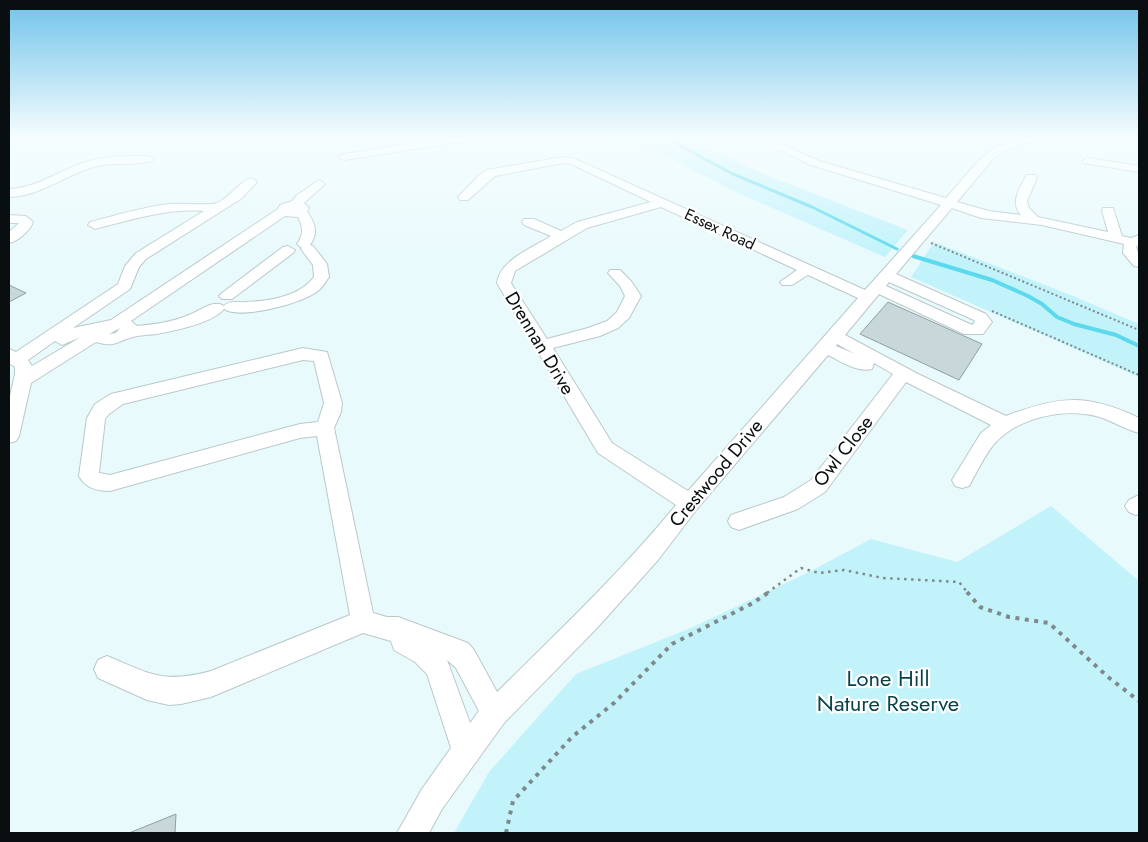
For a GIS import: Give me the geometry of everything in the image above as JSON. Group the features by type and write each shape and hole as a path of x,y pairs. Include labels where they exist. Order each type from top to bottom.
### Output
{"street":[{"path":"9,193 32,189 62,176"},
{"name":"Essex Road","path":"464,197 486,176"},
{"name":"Essex Road","path":"607,176 808,270 876,286"},
{"path":"860,176 992,216 1033,219 1116,238 1136,240"},
{"name":"Crestwood Drive","path":"412,833 432,799 494,713 588,620 650,553 690,503 918,238 943,202 969,176"},
{"path":"1031,178 1021,202 1023,209 1033,219"},
{"path":"9,436 18,364 125,286 132,266 141,256 238,195 251,182"},
{"path":"18,364 113,329 293,209 301,198 319,184"},
{"name":"Drennan Drive","path":"663,202 589,223 561,236 510,268 504,283 605,448 690,503"},
{"path":"95,225 136,214 186,206 216,208"},
{"path":"113,329 171,327 191,322 225,304 288,250 290,253 296,254 306,246 310,226 293,209"},
{"path":"1108,211 1116,238"},
{"path":"9,219 21,219 26,222 9,239"},
{"path":"529,222 561,236"},
{"path":"1136,240 1129,247 1130,253 1139,263"},
{"path":"225,304 253,308 296,298 311,290 320,281 322,274 316,256 306,246"},
{"path":"787,282 808,270"},
{"path":"542,346 603,328 619,320 624,315 633,296 626,284 615,273"},
{"path":"876,286 940,299 980,317 984,322 977,330 974,330 928,311 876,286"},
{"path":"928,311 940,299"},
{"path":"829,342 1005,424"},
{"path":"325,428 300,431 110,482 92,480 89,476 96,418 108,404 117,400 303,354 321,356 334,403 325,428 351,566 375,625 426,653 433,660 439,671 466,750"},
{"name":"Owl Close","path":"738,521 791,503 818,486 905,376"},
{"path":"962,480 988,438 1005,424 1048,408 1063,406 1084,407 1139,426"},
{"path":"107,669 149,689 178,692 195,689 375,625 398,629 458,652 465,659 494,713"}],"path":[{"path":"918,238 1139,330"},
{"path":"984,307 1139,375"},
{"path":"506,833 513,801 572,737 614,704 672,644 753,603 790,578 801,568 819,573 844,570 882,578 959,582 980,607 1010,618 1049,623 1108,677 1139,701"}],"green space":[{"path":"705,176 769,176 908,230 885,257 740,194"},
{"path":"934,242 1139,324 1139,377 911,277"},
{"name":"Lone Hill Nature Reserve","path":"1051,506 1139,581 1139,833 454,833 489,772 576,674 691,628 805,574 871,539 957,562"}],"building":[{"path":"9,285 26,293 9,302"},
{"path":"888,302 982,344 959,380 860,334"},
{"path":"176,814 175,833 129,833"}],"waterway":[{"path":"738,176 812,207 897,249"},
{"path":"913,256 992,280 1028,296 1042,304 1057,317 1074,324 1116,335 1139,346"}]}
